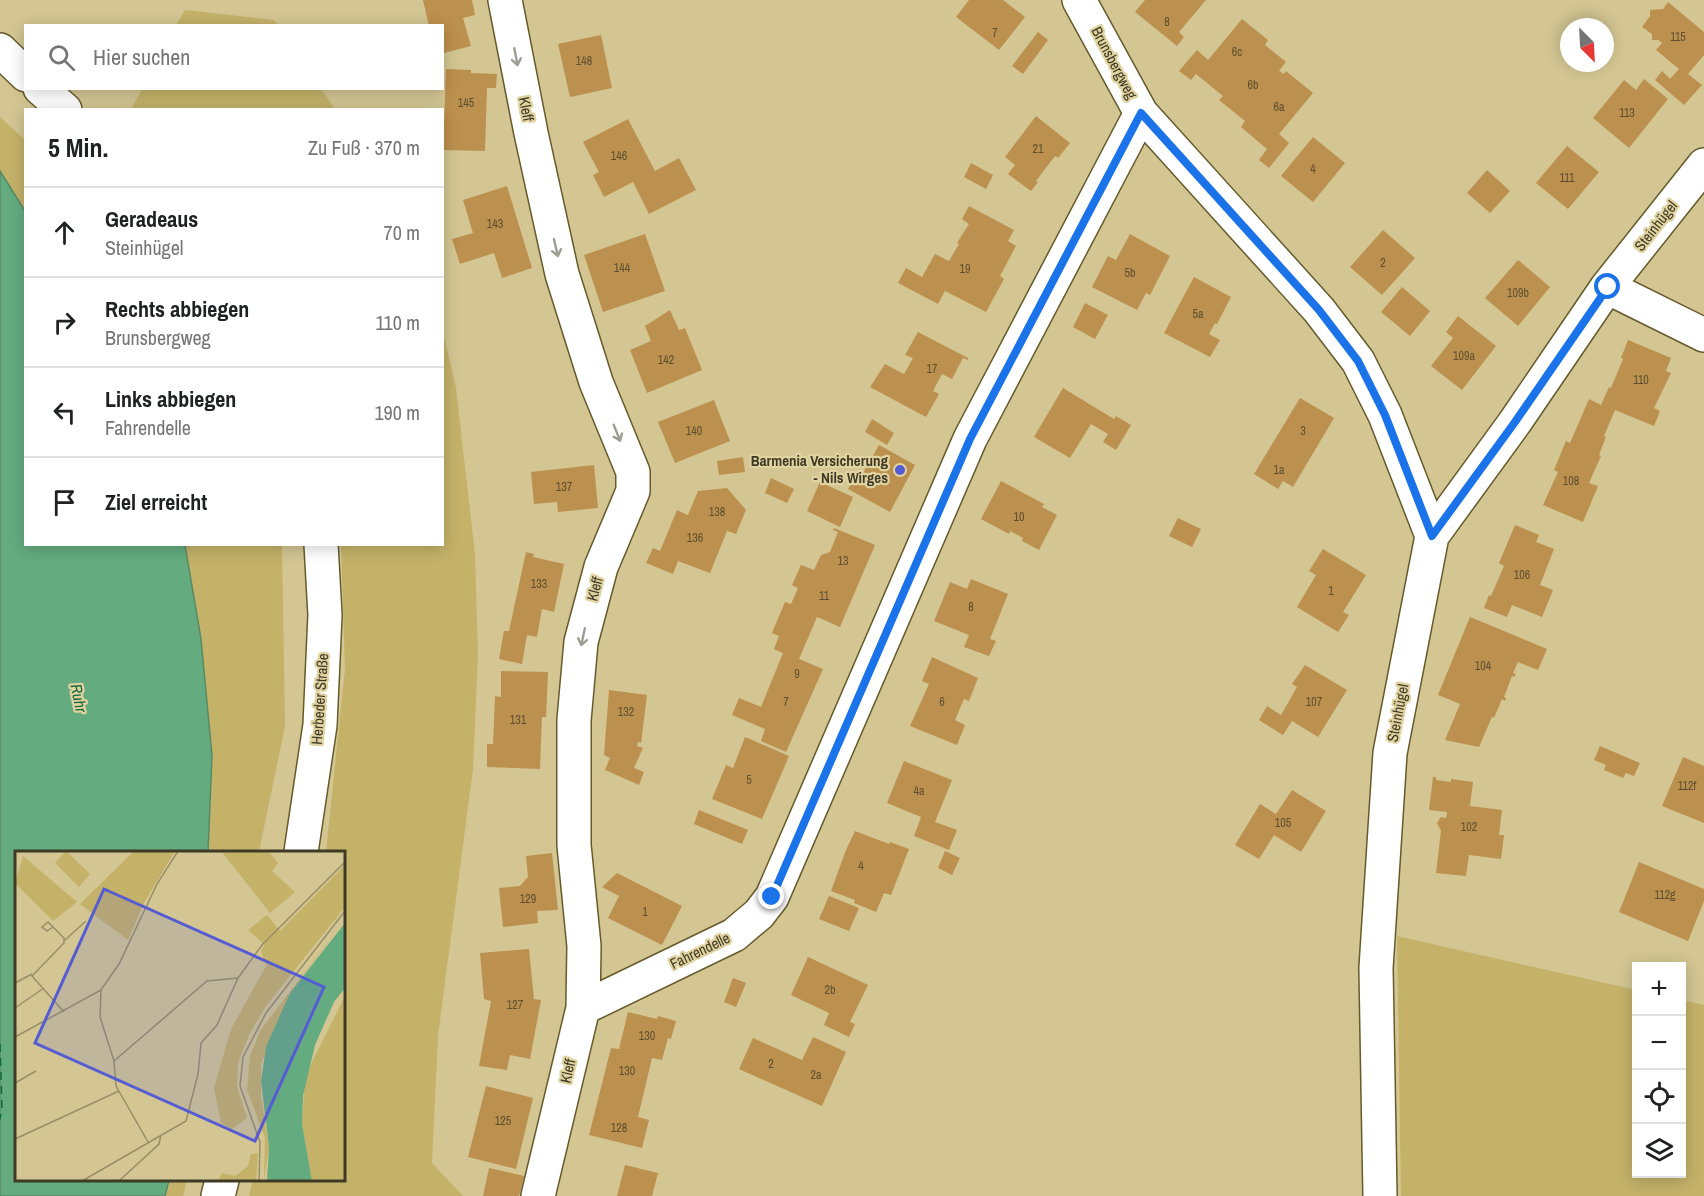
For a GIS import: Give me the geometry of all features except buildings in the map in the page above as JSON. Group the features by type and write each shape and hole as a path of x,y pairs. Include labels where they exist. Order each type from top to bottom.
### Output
{"street":[{"name":"Kleff","path":"505,0 562,274 596,382 633,472 634,482 633,491 601,567 581,642 574,720 574,833 584,946 583,1008 538,1196"},
{"name":"Brunsbergweg","path":"1079,0 1141,113 1319,310 1358,361 1385,415 1432,536"},
{"path":"0,51 24,73"},
{"path":"42,90 63,108"},
{"name":"Fahrendelle","path":"583,1008 734,935 759,914 772,897 970,439 1141,113"},
{"name":"Steinhügel","path":"1380,1196 1376,968 1390,753 1432,536 1515,422 1608,287 1704,165"},
{"path":"1608,287 1704,335"},
{"name":"Herbeder Straße","path":"301,851 320,725 325,615 321,546"},
{"path":"218,1196 222,1181"}],"shaded area":[{"path":"185,10 274,20 277,24 177,24"},
{"path":"141,90 322,90 334,108 132,108"},
{"path":"0,117 24,139 24,209 0,171"},
{"path":"444,336 456,388 475,554 478,656 473,769 438,1036 432,1163 463,1196 249,1196 253,1181 345,1181 345,851 326,851 345,669 341,546 444,546"},
{"path":"185,546 282,546 285,726 259,851 208,851 212,756 201,639"},
{"path":"1397,936 1632,989 1632,1178 1686,1178 1686,1001 1704,1005 1704,1196 1401,1196"},
{"path":"169,1181 187,1181 183,1196 165,1196"}],"water":[{"name":"Ruhr","path":"0,171 24,209 24,546 185,546 201,639 212,756 208,851 15,851 15,1181 169,1181 165,1196 0,1196"}],"ferry route":[{"path":"0,1044 2,1109 0,1119"}],"place":[{"name":"Barmenia Versicherung - Nils Wirges","path":"900,470"}],"route":[{"path":"772,897 970,439 1141,113 1319,310 1358,361 1385,415 1432,536 1515,422 1608,287"}]}
